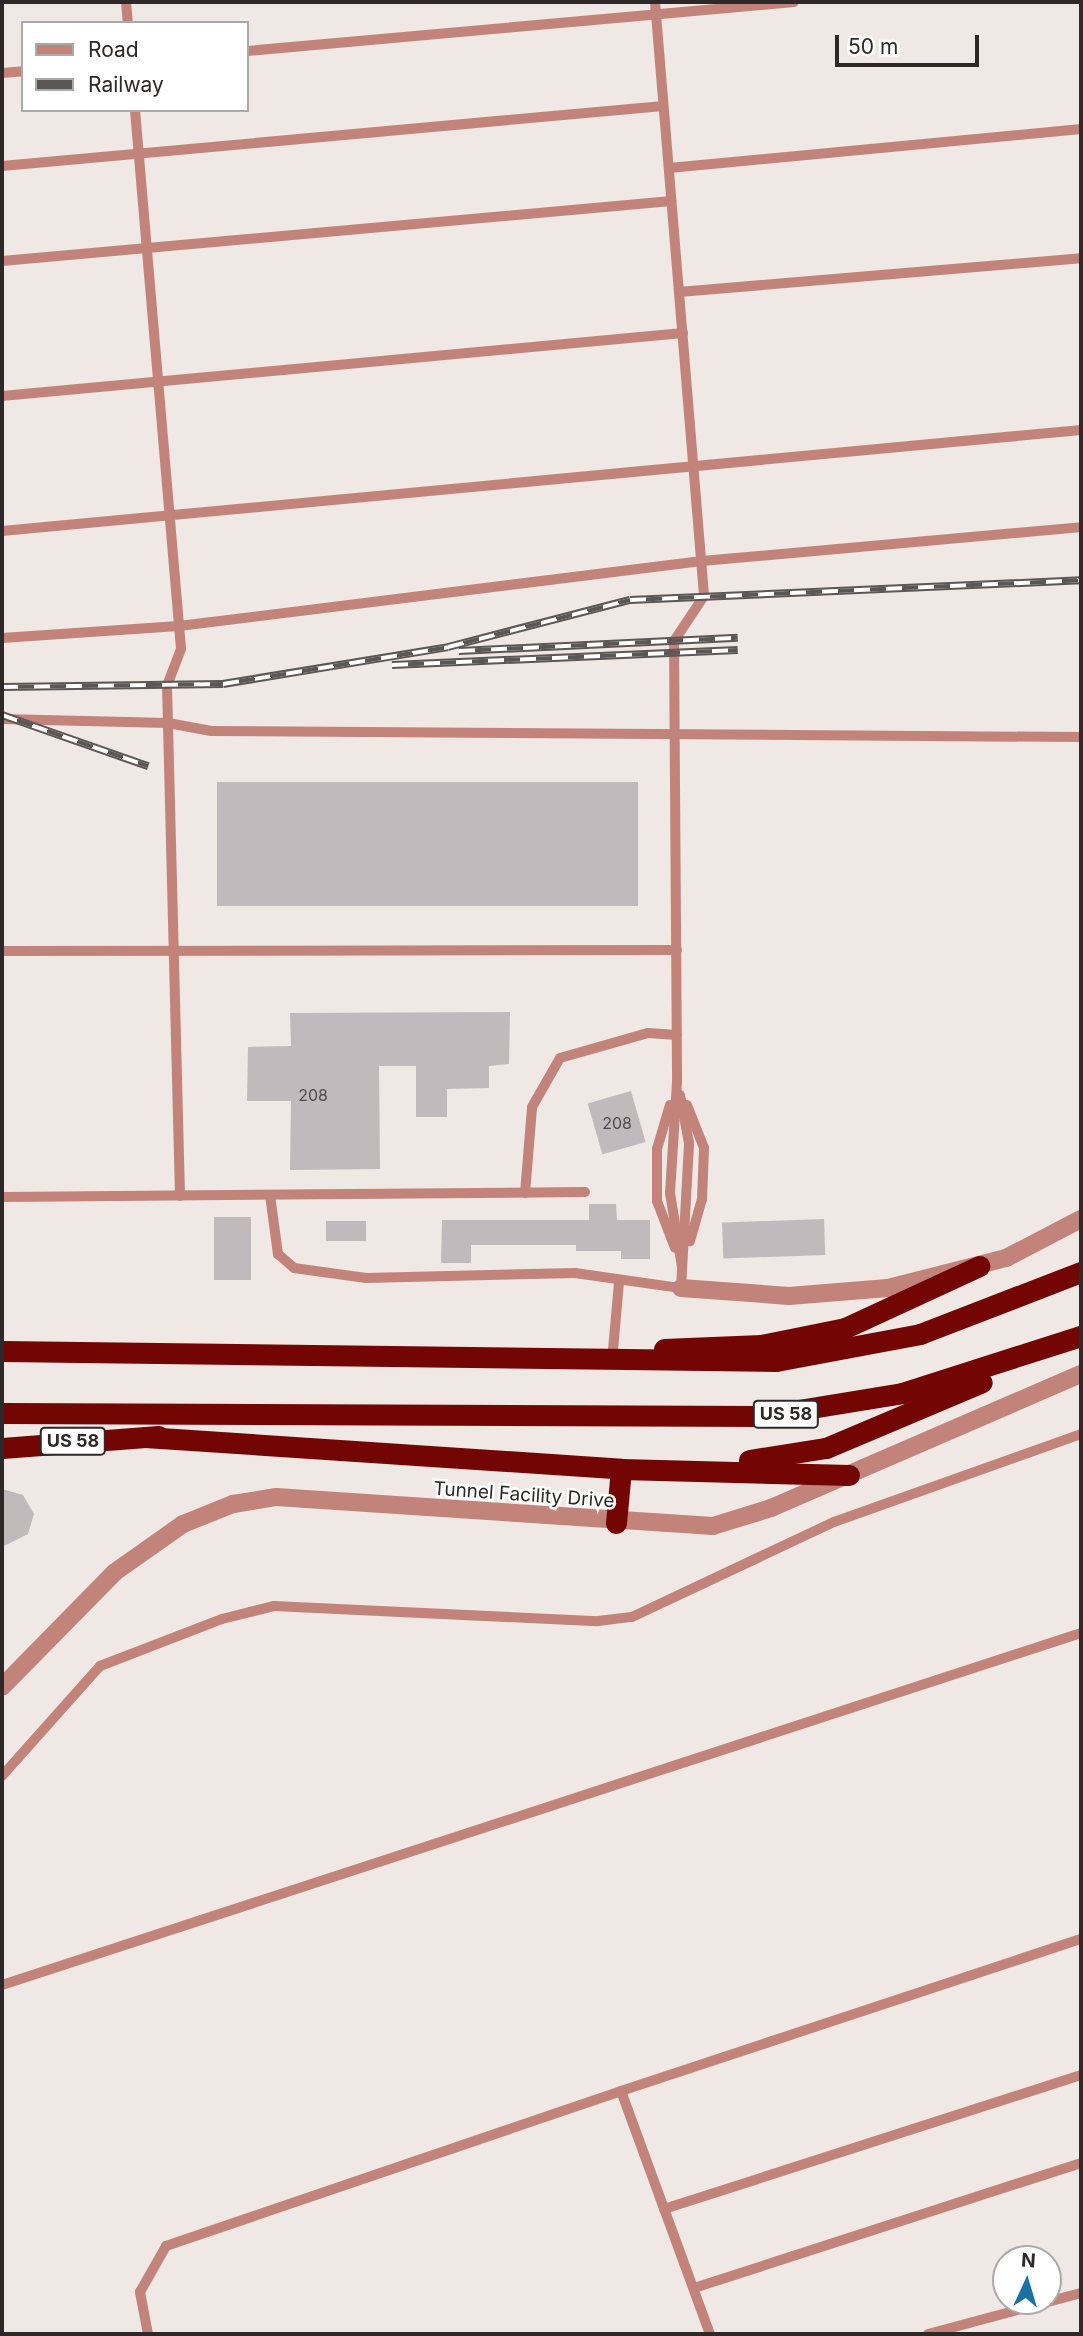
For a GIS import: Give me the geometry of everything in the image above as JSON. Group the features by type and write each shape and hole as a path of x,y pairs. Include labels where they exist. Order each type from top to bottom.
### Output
{"highway":[{"path":"612,1361 645,1350 761,1346 819,1335 914,1301 979,1266"},
{"path":"2,1351 744,1364 852,1351 953,1324 1081,1272"},
{"name":"US 58","path":"2,1448 479,1418 797,1413 902,1393 1053,1348 1081,1336"},
{"path":"684,1467 826,1448 1053,1348"},
{"path":"2,1413 479,1418"},
{"path":"145,1437 621,1469 684,1467 849,1475"},
{"path":"616,1523 621,1469"}],"street":[{"path":"681,1288 830,1295 979,1266 1006,1258 1081,1219"},
{"name":"Tunnel Facility Drive","path":"2,1687 115,1572 183,1524 233,1504 276,1497 616,1523 728,1523 849,1475 1081,1374"}],"lane":[{"path":"126,2 128,21"},
{"path":"655,2 704,596 674,641 677,736 677,1082 670,1194 682,1267"},
{"path":"248,51 794,2"},
{"path":"2,72 21,71"},
{"path":"2,166 663,106"},
{"path":"135,112 181,649 167,685 180,1196"},
{"path":"668,168 1081,129"},
{"path":"2,261 671,201"},
{"path":"679,292 1081,258"},
{"path":"2,396 682,333"},
{"path":"2,531 1081,430"},
{"path":"2,638 179,626 702,561 1081,527"},
{"path":"2,719 169,723 211,731 1081,737"},
{"path":"2,951 677,950"},
{"path":"525,1193 532,1107 560,1058 648,1033 677,1035"},
{"path":"270,1195 278,1254 294,1268 366,1278 575,1273 619,1282 681,1288 690,1143 677,1082"},
{"path":"2,1197 585,1192"},
{"path":"612,1361 619,1282"},
{"path":"2,1776 100,1666 222,1619 274,1605 598,1621 632,1617 834,1522 1081,1434"},
{"path":"2,1986 1081,1633"},
{"path":"148,2334 140,2292 166,2246 621,2091 1081,1939"},
{"path":"664,2209 1081,2075"},
{"path":"621,2091 710,2334"},
{"path":"694,2288 1081,2163"},
{"path":"928,2334 1081,2293"}],"building":[{"path":"217,782 638,782 638,906 217,906"},
{"path":"510,1012 509,1064 489,1066 489,1088 447,1089 447,1117 416,1117 416,1066 379,1066 380,1169 290,1170 291,1101 247,1101 248,1047 291,1046 290,1013"},
{"path":"631,1091 646,1142 602,1154 588,1103"},
{"path":"589,1204 616,1204 617,1220 650,1220 650,1259 621,1259 621,1251 576,1251 576,1245 471,1245 471,1263 441,1263 442,1220 589,1220"},
{"path":"214,1217 251,1217 251,1280 214,1280"},
{"path":"824,1219 825,1255 723,1259 722,1223"},
{"path":"326,1221 366,1221 366,1241 326,1241"},
{"path":"2,1489 23,1495 34,1514 28,1534 2,1547"}],"railway":[{"path":"2,687 223,684 448,647 630,600 1081,580"},
{"path":"459,651 738,638"},
{"path":"392,665 738,650"},
{"path":"2,715 148,766"}]}
